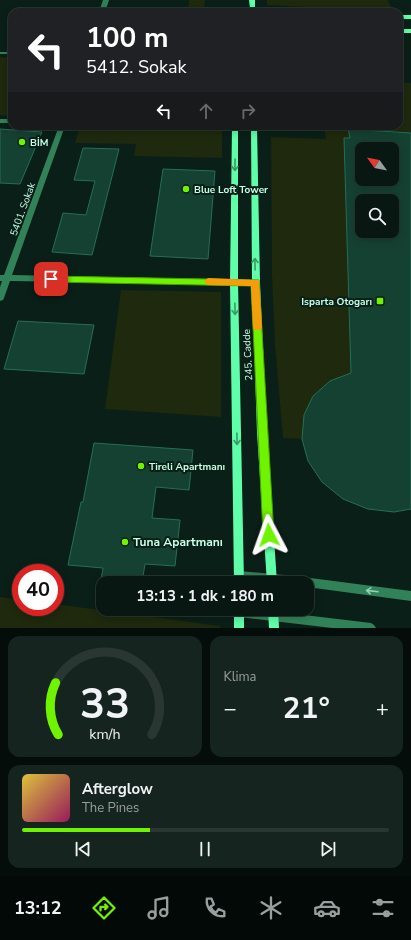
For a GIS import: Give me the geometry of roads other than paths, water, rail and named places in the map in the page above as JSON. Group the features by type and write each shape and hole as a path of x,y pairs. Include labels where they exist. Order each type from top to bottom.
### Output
{"street":[{"name":"5401. Sokak","path":"0,298 4,278 60,130"},
{"name":"245. Cadde","path":"235,130 234,282 239,576"},
{"name":"245. Cadde","path":"254,130 256,283 262,433 272,576"},
{"path":"4,278 256,283"},
{"path":"239,616 239,628"},
{"path":"273,616 274,628"}],"lane":[{"path":"314,586 411,596"},
{"path":"288,616 339,626 370,628"}],"place":[{"name":"BİM","path":"22,142"},
{"name":"Blue Loft Tower","path":"186,189"},
{"name":"Isparta Otogarı","path":"380,301"},
{"name":"Tireli Apartmanı","path":"141,466"},
{"name":"Tuna Apartmanı","path":"125,542"}]}
